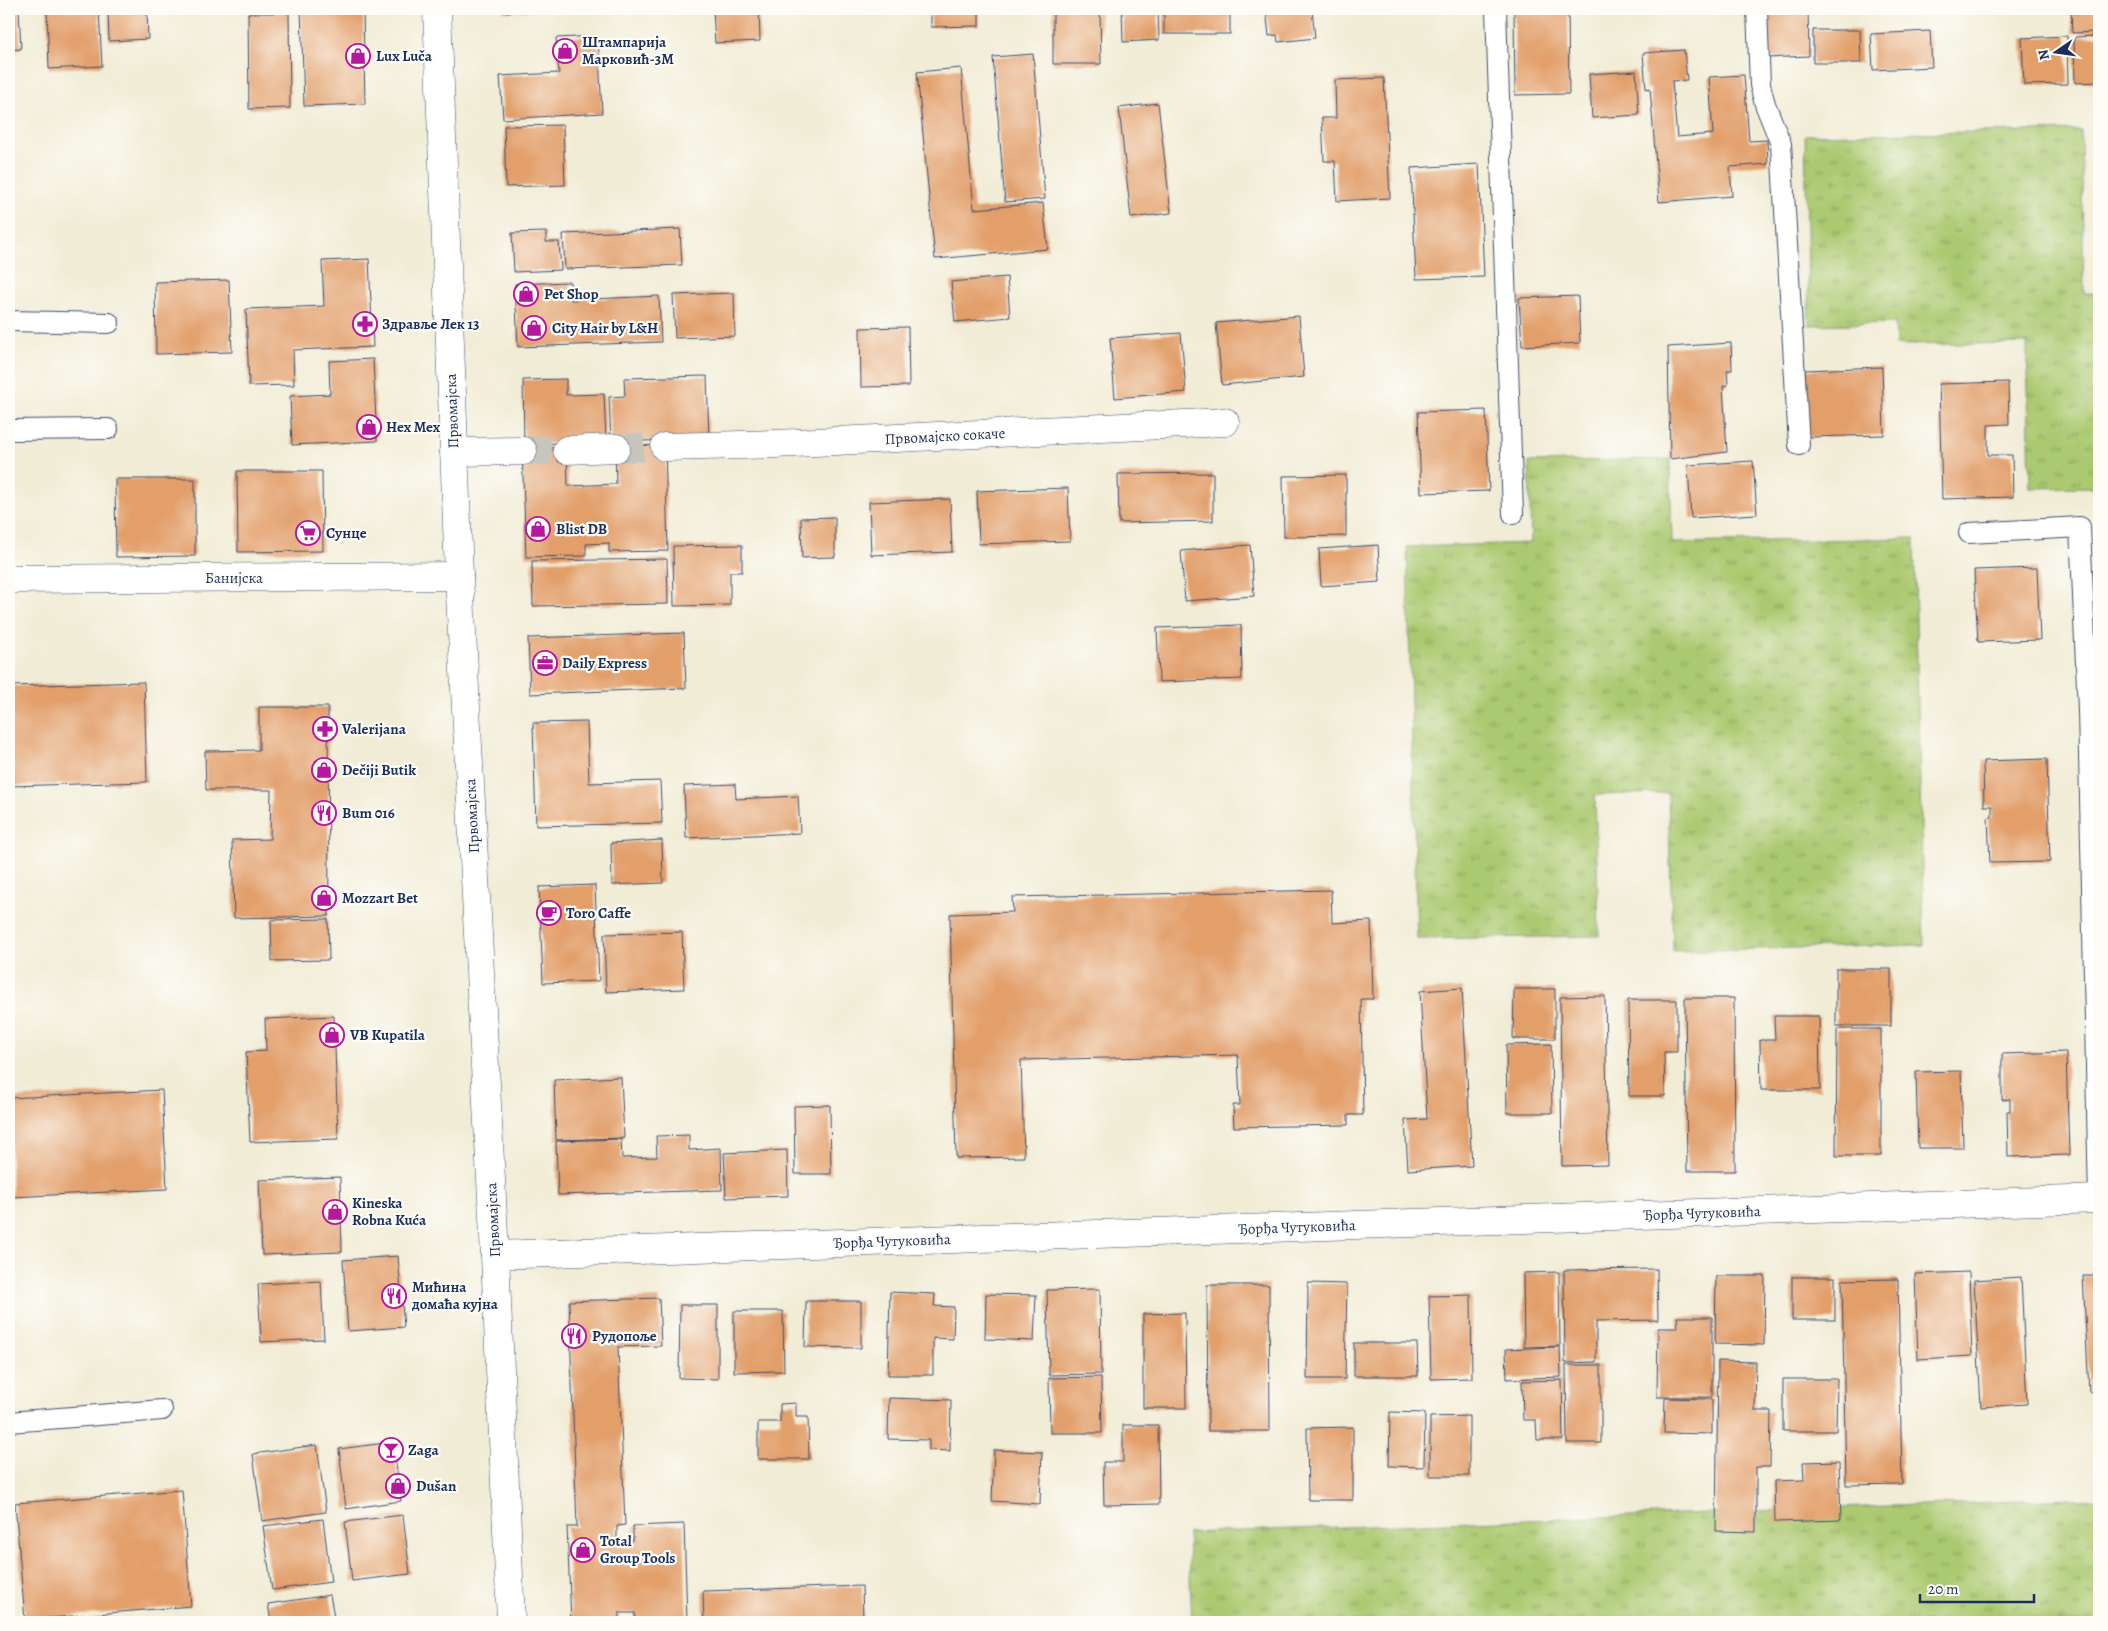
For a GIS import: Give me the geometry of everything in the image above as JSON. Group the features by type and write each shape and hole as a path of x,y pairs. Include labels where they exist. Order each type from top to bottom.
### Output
{"street":[{"name":"Првомајска","path":"437,9 459,576 495,1255 512,1622"},
{"name":"Првомајско сокаче","path":"665,447 775,444 1225,422"},
{"path":"567,450 616,448"},
{"path":"454,452 523,451"},
{"name":"Банијска","path":"9,579 459,576"},
{"name":"Ђорђа Чутуковића","path":"495,1255 2099,1199"}],"lane":[{"path":"1496,9 1513,514"},
{"path":"1757,9 1760,85 1765,104 1781,144 1799,445"},
{"path":"9,321 109,323"},
{"path":"9,430 108,429"},
{"path":"1969,533 2080,527 2093,710 2099,1199"},
{"path":"9,1422 162,1410"}],"green space":[{"path":"2081,130 2084,293 2099,293 2099,487 2030,488 2027,343 1896,345 1895,323 1809,325 1805,135"},
{"path":"1670,459 1672,543 1914,538 1924,945 1673,951 1668,793 1595,795 1599,936 1417,939 1407,547 1531,543 1529,462"},
{"path":"2099,1498 2099,1622 1192,1622 1188,1533"}],"building":[{"path":"9,9 19,9 21,49 9,50"},
{"path":"47,9 99,9 102,66 49,69"},
{"path":"108,9 147,9 148,39 109,41"},
{"path":"301,9 363,9 365,104 304,106"},
{"path":"503,9 545,9 545,10 503,12"},
{"path":"713,9 759,9 760,41 715,43"},
{"path":"931,9 979,9 979,26 931,27"},
{"path":"1053,9 1100,9 1101,64 1053,64"},
{"path":"1122,9 1158,9 1159,40 1123,42"},
{"path":"1164,9 1230,9 1230,34 1164,34"},
{"path":"1266,9 1312,9 1315,38 1278,42 1277,35 1269,36"},
{"path":"1514,9 1568,9 1569,94 1515,95"},
{"path":"1765,9 1808,9 1809,56 1767,58"},
{"path":"1936,9 1981,9 1981,10 1936,13"},
{"path":"2071,9 2099,9 2099,32 2072,33"},
{"path":"248,13 289,13 290,108 249,109"},
{"path":"1813,30 1860,30 1861,63 1813,63"},
{"path":"1930,31 1932,67 1873,70 1871,34"},
{"path":"598,36 602,113 503,119 500,76 559,73 556,38"},
{"path":"2067,36 2068,84 2024,85 2022,38"},
{"path":"2099,36 2099,82 2075,83 2074,37"},
{"path":"1684,50 1687,80 1672,81 1677,137 1713,134 1709,77 1744,75 1749,141 1767,140 1768,164 1730,167 1732,196 1659,202 1650,88 1646,89 1643,53"},
{"path":"1033,54 1045,199 1005,202 993,57"},
{"path":"961,68 974,209 1043,203 1048,249 935,259 917,72"},
{"path":"1636,71 1639,115 1592,118 1589,74"},
{"path":"1384,78 1390,198 1337,201 1335,161 1324,161 1322,118 1336,118 1335,80"},
{"path":"1158,103 1171,213 1131,218 1119,108"},
{"path":"563,125 565,185 506,187 504,126"},
{"path":"1479,164 1484,277 1416,279 1411,168"},
{"path":"680,229 682,265 565,269 563,234"},
{"path":"546,232 546,242 559,242 561,270 514,272 512,233"},
{"path":"369,259 373,347 293,350 294,385 249,386 246,309 324,306 322,261"},
{"path":"1007,277 1010,317 955,322 951,282"},
{"path":"229,280 232,352 156,354 155,282"},
{"path":"570,282 571,300 659,296 661,342 518,347 515,284"},
{"path":"734,293 735,336 675,338 673,295"},
{"path":"1578,296 1580,343 1522,346 1519,298"},
{"path":"1299,316 1304,377 1222,385 1216,323"},
{"path":"908,327 909,386 861,387 860,328"},
{"path":"1181,333 1186,392 1115,398 1110,338"},
{"path":"1731,343 1732,370 1727,370 1728,385 1723,386 1727,452 1670,459 1668,347"},
{"path":"373,359 377,441 292,445 290,396 330,394 329,361"},
{"path":"1882,367 1884,435 1808,437 1805,370"},
{"path":"707,376 709,439 611,442 609,397 625,396 624,378"},
{"path":"566,379 566,395 604,394 606,442 524,444 523,380"},
{"path":"2008,382 2009,424 1988,425 1988,455 2012,455 2013,497 1942,499 1939,384"},
{"path":"1486,410 1489,491 1421,493 1418,412"},
{"path":"665,445 668,551 609,552 609,543 586,544 586,556 526,557 522,449 567,447 568,486 616,484 615,446"},
{"path":"1753,461 1757,514 1691,518 1688,465"},
{"path":"237,471 322,471 323,551 238,552"},
{"path":"1213,473 1213,521 1119,523 1118,474"},
{"path":"1346,475 1346,536 1284,537 1283,476"},
{"path":"115,479 195,479 195,556 116,557"},
{"path":"1068,488 1070,541 979,544 977,491"},
{"path":"950,499 952,552 871,555 869,502"},
{"path":"835,517 835,557 802,558 801,518"},
{"path":"742,545 742,572 730,572 730,605 674,606 673,546"},
{"path":"1250,545 1254,596 1185,601 1181,551"},
{"path":"1378,545 1380,582 1321,586 1319,549"},
{"path":"667,559 668,604 533,606 532,561"},
{"path":"2037,568 2040,640 1978,642 1974,570"},
{"path":"1241,625 1242,679 1159,682 1157,628"},
{"path":"684,633 686,688 530,694 528,638"},
{"path":"144,682 147,782 9,786 9,686"},
{"path":"259,707 328,707 329,916 234,918 232,840 270,839 271,790 206,790 205,751 259,750"},
{"path":"587,722 589,783 660,781 662,823 536,826 533,723"},
{"path":"2047,759 2050,862 1990,863 1988,818 1992,817 1992,806 1984,806 1983,761"},
{"path":"735,784 736,799 798,796 800,833 686,838 684,786"},
{"path":"662,840 663,883 612,885 611,843"},
{"path":"595,885 599,981 543,983 539,887"},
{"path":"1331,890 1332,923 1371,921 1373,999 1361,999 1363,1115 1348,1115 1348,1125 1234,1127 1233,1105 1240,1105 1238,1055 1021,1060 1024,1157 956,1158 950,914 1013,912 1012,897"},
{"path":"328,919 329,960 272,961 271,920"},
{"path":"682,932 684,989 606,992 604,934"},
{"path":"1836,969 1891,969 1891,1026 1836,1026"},
{"path":"1462,988 1472,1166 1408,1170 1405,1120 1427,1119 1420,991"},
{"path":"1514,989 1555,989 1555,1039 1513,1039"},
{"path":"1605,996 1608,1165 1562,1166 1560,997"},
{"path":"1685,998 1734,998 1735,1171 1687,1171"},
{"path":"1628,1000 1677,1000 1677,1052 1664,1052 1665,1096 1629,1096"},
{"path":"334,1016 338,1139 250,1142 246,1052 266,1051 265,1019"},
{"path":"1774,1016 1819,1016 1820,1090 1761,1090 1760,1040 1775,1040"},
{"path":"1837,1029 1881,1029 1881,1156 1836,1156"},
{"path":"1551,1044 1552,1113 1507,1113 1506,1045"},
{"path":"2066,1052 2069,1155 2008,1157 2007,1111 2010,1111 2010,1099 2002,1100 2002,1054"},
{"path":"1961,1071 1963,1148 1918,1148 1916,1072"},
{"path":"621,1077 624,1138 556,1140 554,1080"},
{"path":"162,1090 167,1189 12,1197 9,1098"},
{"path":"830,1105 831,1174 795,1174 794,1106"},
{"path":"689,1135 689,1150 721,1148 722,1190 558,1195 556,1141 621,1139 622,1158 657,1157 656,1136"},
{"path":"787,1150 788,1196 726,1198 724,1153"},
{"path":"340,1177 342,1252 262,1255 259,1180"},
{"path":"398,1256 404,1327 348,1331 343,1260"},
{"path":"1657,1269 1658,1320 1596,1321 1596,1362 1565,1363 1564,1270"},
{"path":"1559,1272 1560,1346 1524,1347 1523,1273"},
{"path":"1969,1272 1972,1356 1918,1359 1915,1274"},
{"path":"1716,1276 1765,1276 1764,1345 1715,1344"},
{"path":"2083,1276 2099,1276 2099,1391 2089,1392"},
{"path":"1792,1277 1835,1277 1835,1320 1792,1320"},
{"path":"2021,1277 2027,1404 1981,1407 1974,1280"},
{"path":"1898,1279 1902,1484 1846,1485 1842,1280"},
{"path":"321,1281 324,1339 261,1342 258,1284"},
{"path":"1308,1283 1347,1284 1345,1379 1307,1379"},
{"path":"1207,1285 1269,1285 1270,1431 1208,1431"},
{"path":"1100,1289 1101,1374 1049,1375 1047,1290"},
{"path":"890,1292 935,1294 934,1306 954,1307 953,1339 933,1338 933,1375 888,1375"},
{"path":"986,1294 1036,1295 1034,1341 985,1339"},
{"path":"1471,1295 1472,1378 1431,1379 1429,1296"},
{"path":"659,1298 661,1346 618,1347 625,1525 617,1526 617,1542 633,1541 633,1526 684,1524 687,1622 635,1622 635,1613 619,1613 619,1622 571,1622 567,1527 577,1527 569,1301"},
{"path":"806,1301 861,1301 861,1348 805,1347"},
{"path":"680,1305 718,1305 718,1379 679,1378"},
{"path":"734,1311 783,1311 784,1371 734,1372"},
{"path":"1185,1313 1186,1408 1143,1408 1143,1314"},
{"path":"1677,1317 1712,1317 1712,1397 1657,1397 1658,1328 1678,1328"},
{"path":"1354,1343 1417,1343 1418,1376 1354,1376"},
{"path":"1560,1347 1561,1377 1507,1379 1506,1349"},
{"path":"1718,1361 1756,1362 1755,1411 1771,1411 1770,1467 1756,1467 1756,1532 1716,1531"},
{"path":"1566,1365 1601,1365 1601,1443 1567,1443"},
{"path":"1101,1377 1102,1433 1050,1433 1049,1378"},
{"path":"1783,1379 1837,1379 1836,1431 1783,1431"},
{"path":"1562,1380 1563,1440 1537,1440 1536,1420 1523,1420 1522,1381"},
{"path":"889,1398 951,1400 950,1451 929,1450 929,1440 888,1439"},
{"path":"1665,1398 1712,1399 1712,1434 1664,1433"},
{"path":"796,1403 796,1417 808,1417 809,1459 758,1459 758,1422 780,1422 780,1404"},
{"path":"1390,1412 1425,1413 1424,1467 1389,1466"},
{"path":"1469,1416 1469,1476 1430,1476 1430,1417"},
{"path":"1123,1425 1158,1425 1159,1504 1104,1505 1103,1462 1123,1462"},
{"path":"1353,1427 1353,1500 1308,1500 1307,1428"},
{"path":"393,1442 401,1501 346,1509 339,1449"},
{"path":"317,1445 326,1512 262,1521 253,1454"},
{"path":"994,1450 1042,1452 1040,1504 992,1501"},
{"path":"1839,1461 1841,1520 1775,1522 1774,1481 1804,1480 1803,1462"},
{"path":"182,1490 191,1606 25,1620 15,1503"},
{"path":"403,1515 410,1574 352,1581 345,1522"},
{"path":"323,1519 331,1582 272,1590 263,1526"},
{"path":"862,1586 863,1618 704,1622 703,1591"},
{"path":"330,1595 335,1622 271,1622 268,1604"}],"tunnel":[{"path":"616,448 665,447"},
{"path":"523,451 567,450"}],"place":[{"name":"Штампарија Марковић-3М","path":"565,51"},
{"name":"Lux Luča","path":"358,56"},
{"name":"Pet Shop","path":"526,294"},
{"name":"Здравље Лек 13","path":"365,324"},
{"name":"City Hair by L&H","path":"534,328"},
{"name":"Hex Mex","path":"369,427"},
{"name":"Blist DB","path":"538,529"},
{"name":"Сунце","path":"308,533"},
{"name":"Daily Express","path":"545,663"},
{"name":"Valerijana","path":"325,729"},
{"name":"Dečiji Butik","path":"324,770"},
{"name":"Bum 016","path":"324,813"},
{"name":"Mozzart Bet","path":"324,898"},
{"name":"Toro Caffe","path":"549,913"},
{"name":"VB Kupatila","path":"332,1035"},
{"name":"Kineska Robna Kuća","path":"335,1212"},
{"name":"Мићина домаћа кујна","path":"394,1296"},
{"name":"Рудопоље","path":"574,1336"},
{"name":"Zaga","path":"391,1450"},
{"name":"Dušan","path":"398,1486"},
{"name":"Total Group Tools","path":"583,1550"}]}
